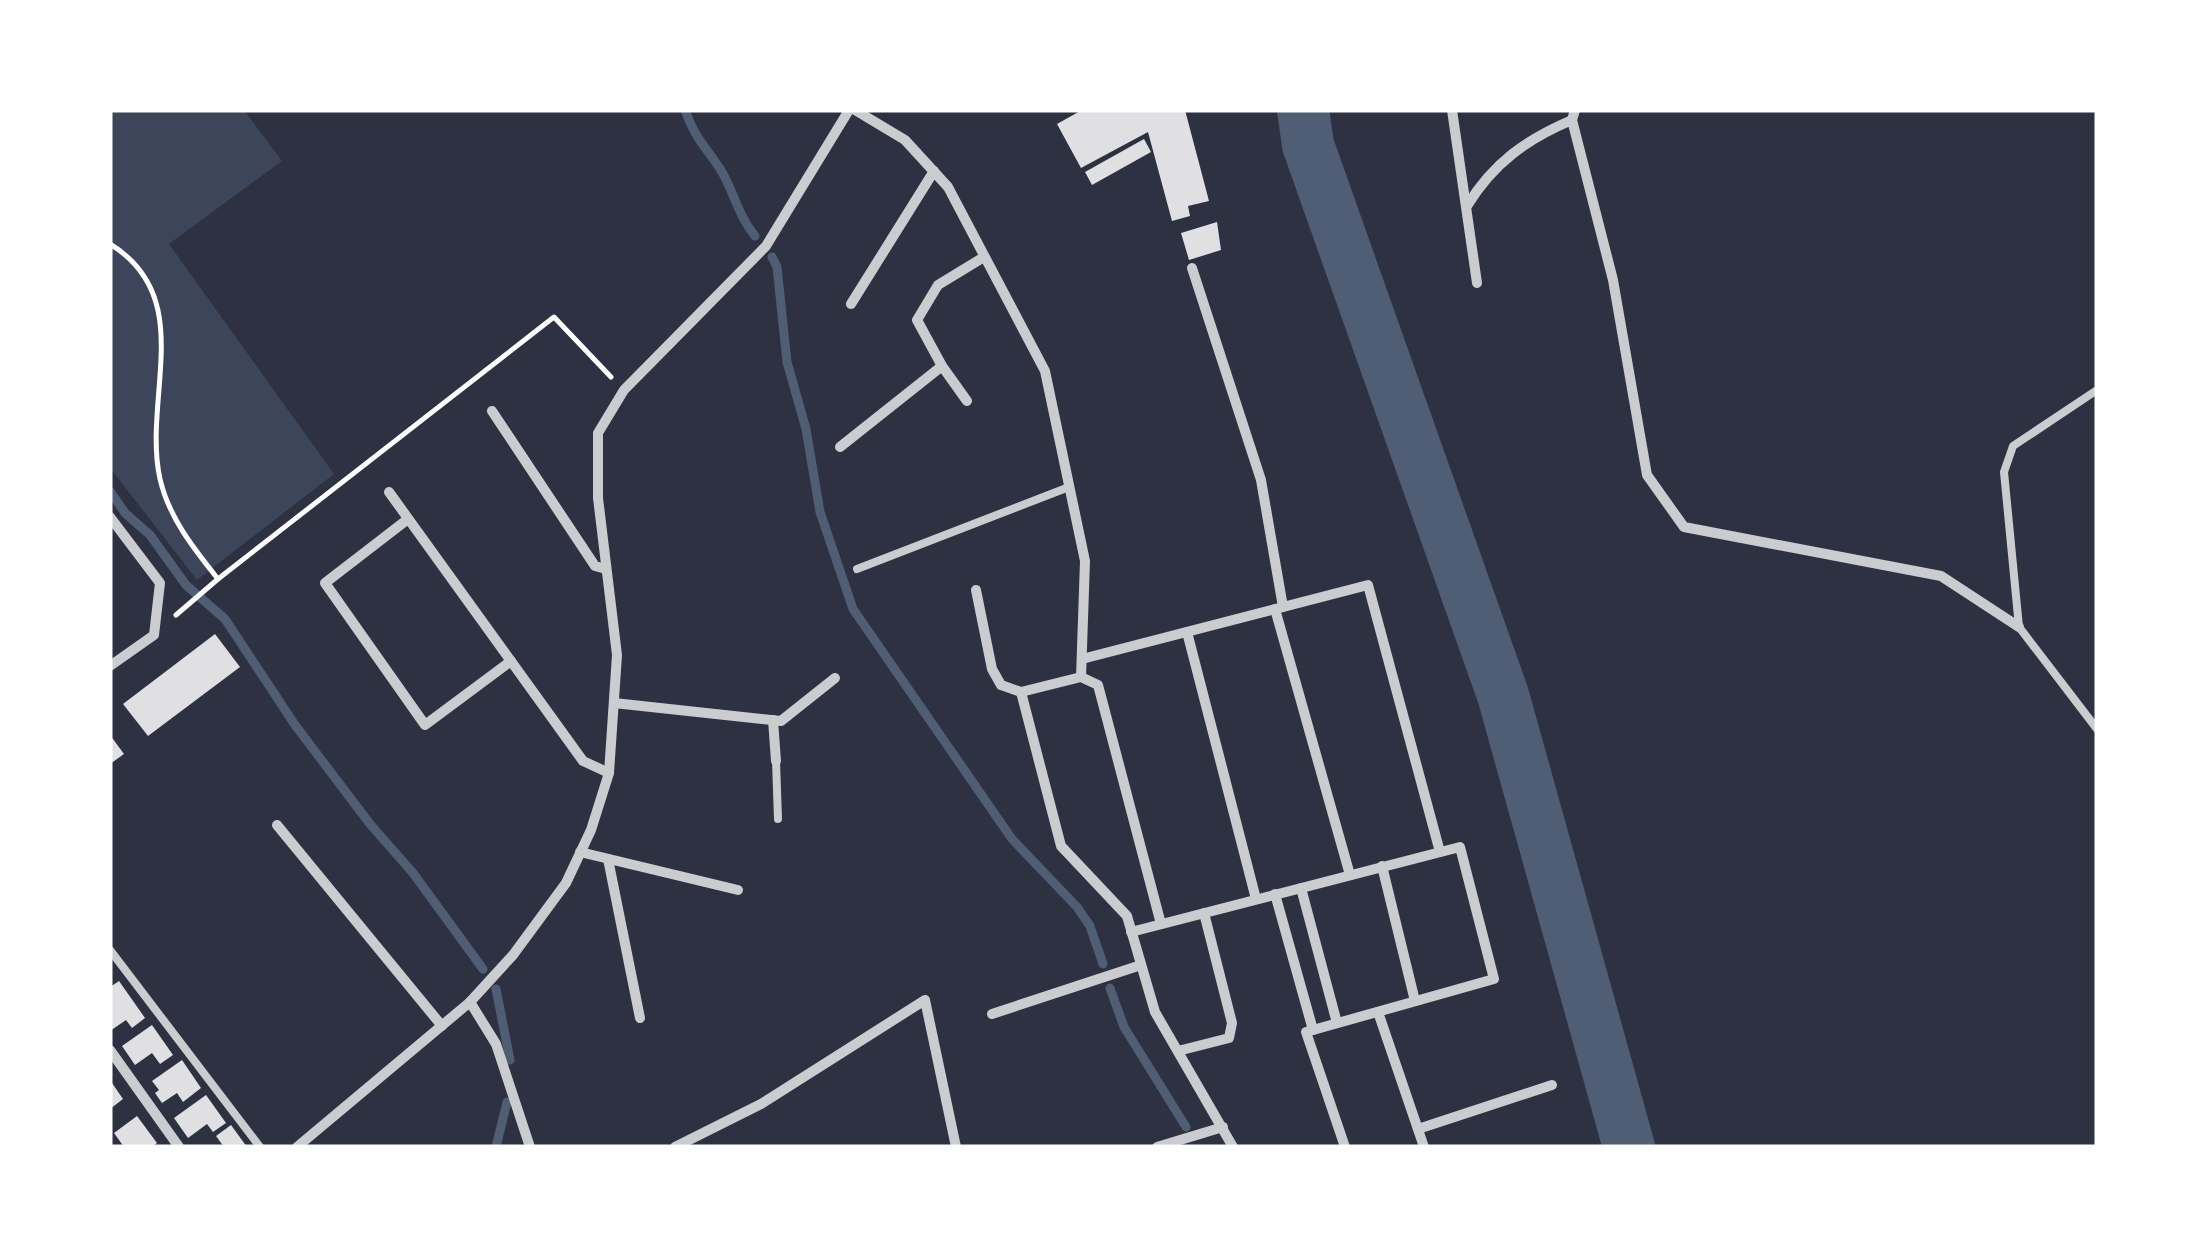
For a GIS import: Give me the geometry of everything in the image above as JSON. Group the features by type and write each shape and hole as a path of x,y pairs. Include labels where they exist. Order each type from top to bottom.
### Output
{"street":[{"path":"297,1147 470,1002 566,883 609,772 614,704 617,655 598,498 598,433 624,390 766,246 852,110 905,140 948,187 1045,371 1086,561 1081,677"},
{"path":"1452,110 1477,282"},
{"path":"1467,206 1480,183 1502,160 1574,115 1613,280 1647,474 1684,527 1941,576 2018,627"},
{"path":"851,304 934,171"},
{"path":"967,402 918,320 938,285 984,257"},
{"path":"1192,268 1261,480 1279,608 1350,875"},
{"path":"840,447 942,366"},
{"path":"492,412 594,566 606,569"},
{"path":"389,492 583,761 609,772"},
{"path":"110,517 160,583 154,635 110,666"},
{"path":"408,519 325,584 425,725 511,660"},
{"path":"1082,660 1368,585 1440,852"},
{"path":"976,590 992,668 1001,685 1021,692 1081,677 1098,685 1161,924"},
{"path":"1187,632 1256,899"},
{"path":"614,704 781,720 836,678"},
{"path":"1021,692 1061,846 1127,916 1154,1012 1233,1147"},
{"path":"774,720 776,762"},
{"path":"276,825 442,1026"},
{"path":"1131,932 1460,846 1494,979 1306,1032 1345,1147"},
{"path":"580,852 738,890"},
{"path":"608,859 640,1018"},
{"path":"1382,866 1416,1001"},
{"path":"1301,888 1338,1023"},
{"path":"1275,894 1313,1030"},
{"path":"1178,1050 1229,1038 1232,1022 1204,913"},
{"path":"992,1014 1141,966"},
{"path":"676,1147 761,1104 925,1000 956,1147"},
{"path":"470,1002 496,1044 530,1147"},
{"path":"1378,1012 1424,1147"},
{"path":"110,1050 180,1147"},
{"path":"1418,1129 1552,1085"},
{"path":"1158,1147 1223,1127"}],"lane":[{"path":"2097,390 2013,446 2004,472 2018,627 2097,729"},
{"path":"856,569 1070,487"},
{"path":"776,762 778,819"},
{"path":"110,950 260,1147"}],"path":[{"path":"110,244 128,255 149,279 161,337 157,451 160,478 183,532 218,578"},
{"path":"198,596 554,317 624,390"}],"shaded area":[{"path":"110,110 244,110 282,161 169,244 334,474 197,580 110,468"}],"building":[{"path":"1082,110 1185,110 1209,201 1188,206 1190,216 1172,221 1148,132 1081,168 1057,124"},
{"path":"1144,139 1151,152 1092,185 1085,172"},
{"path":"1217,222 1221,250 1189,260 1181,233"},
{"path":"215,634 240,667 148,736 123,704"},
{"path":"110,735 124,754 110,764"},
{"path":"119,981 145,1018 132,1028 126,1020 110,1031 110,987"},
{"path":"152,1025 173,1055 160,1064 152,1053 135,1065 122,1046"},
{"path":"182,1060 201,1088 183,1102 177,1093 162,1103 152,1081"},
{"path":"110,1080 123,1099 110,1109"},
{"path":"206,1095 226,1123 213,1132 207,1124 188,1138 174,1118"},
{"path":"137,1116 157,1143 152,1147 124,1147 114,1133"},
{"path":"231,1125 247,1147 224,1147 216,1136"}],"waterway":[{"path":"685,110 755,236"},
{"path":"1303,110 1308,145 1503,695 1629,1147"},
{"path":"772,257 777,267 787,362 806,429 820,512 853,609 1012,839 1077,907 1090,926 1103,964"},
{"path":"110,491 125,513 150,535 186,585 225,619 295,725 370,824 413,873 483,969"},
{"path":"1110,988 1124,1027 1186,1127"},
{"path":"496,989 510,1060"},
{"path":"496,1147 507,1102"}]}
